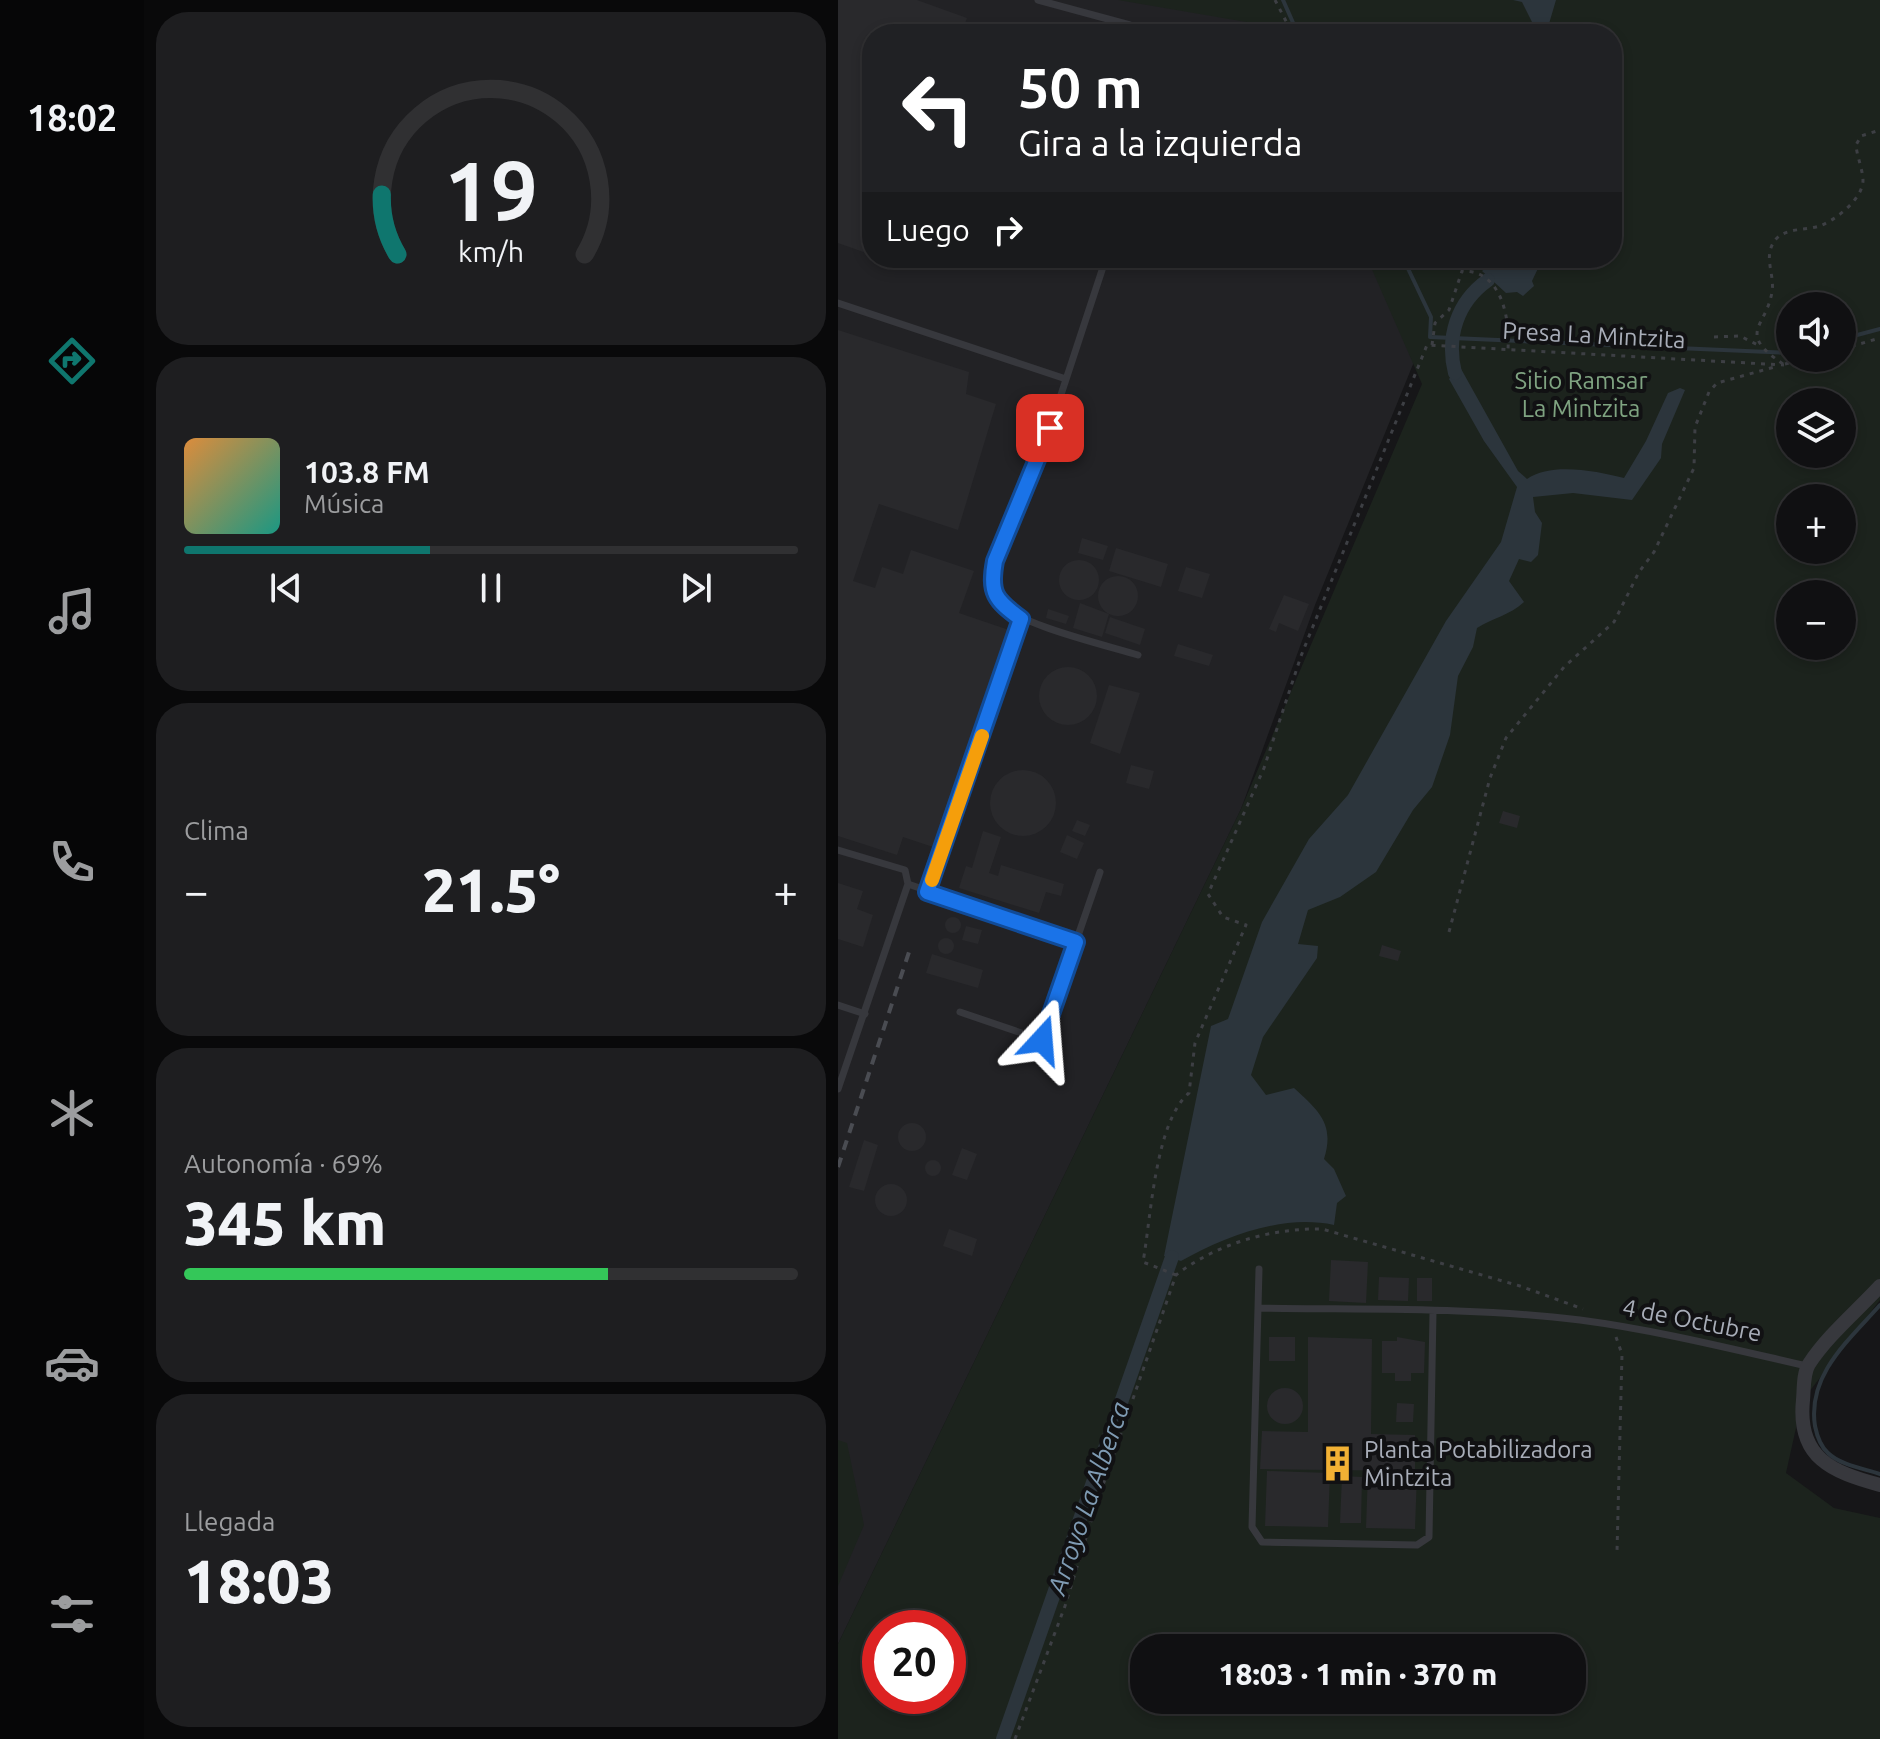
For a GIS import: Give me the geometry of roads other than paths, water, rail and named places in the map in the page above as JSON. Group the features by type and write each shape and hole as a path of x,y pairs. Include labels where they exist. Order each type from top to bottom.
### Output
{"street":[{"path":"1880,1286 1807,1366 1801,1418 1807,1442 1818,1459 1842,1475 1880,1485"}],"lane":[{"path":"1038,0 1126,24"},
{"path":"1103,268 1050,428 995,561 991,584 1000,604 1021,619 1138,655"},
{"path":"838,303 1066,379"},
{"path":"927,892 1021,619"},
{"path":"838,850 905,870 908,884 838,1089"},
{"path":"960,1012 1042,1040 1100,872"},
{"path":"908,884 1076,942"},
{"path":"838,1005 865,1014"},
{"path":"1259,1269 1252,1527 1262,1542 1417,1545 1429,1537 1433,1312"},
{"name":"4 de Octubre","path":"1258,1308 1459,1312 1613,1326 1807,1366"}],"waterway":[{"path":"1283,0 1294,24"},
{"path":"1408,268 1431,317 1430,337 1776,352"},
{"path":"1455,373 1452,346 1456,321 1468,299 1488,280"},
{"path":"1856,335 1880,329"},
{"name":"Arroyo La Alberca","path":"1003,1739 1172,1257"},
{"path":"1880,1305 1833,1360 1817,1390 1814,1408 1815,1426 1825,1450 1846,1464 1880,1474"}],"railway":[{"path":"838,1167 911,946"}],"place":[{"name":"Planta Potabilizadora Mintzita","path":"1338,1463"}],"park label":[{"name":"Sitio Ramsar La Mintzita","path":"1581,394"}]}
